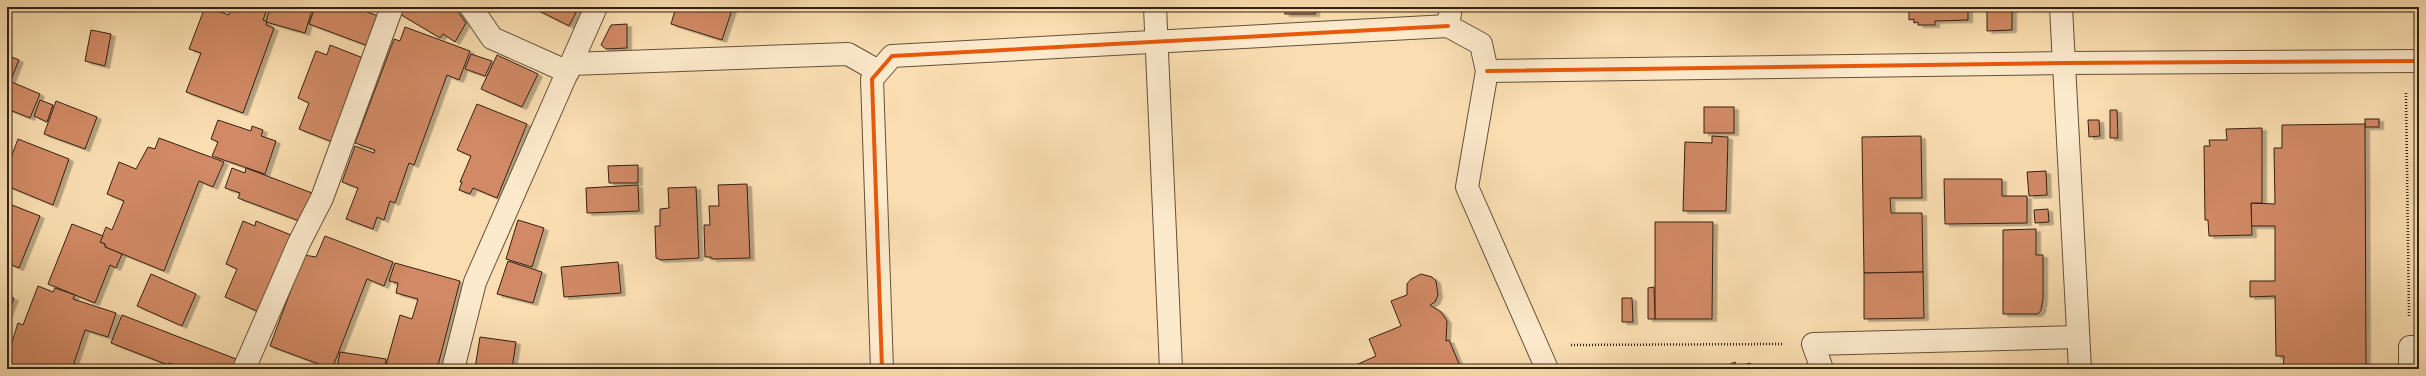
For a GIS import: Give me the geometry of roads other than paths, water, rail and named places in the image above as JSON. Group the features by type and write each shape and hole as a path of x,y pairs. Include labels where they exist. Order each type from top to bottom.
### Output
{"street":[{"path":"244,369 299,243 322,198 392,7"},
{"path":"471,7 492,38 570,68 848,54 878,71"},
{"path":"453,369 476,282 596,7"},
{"path":"1155,7 1171,369"},
{"path":"2061,7 2080,369"},
{"path":"882,369 872,79 892,56 1157,43 1449,17 1481,44 1487,71 1467,187 1547,369"},
{"path":"1487,71 2064,63 2412,61"},
{"path":"1822,369 1813,344 2078,337"},
{"path":"2410,369 2414,347"}]}
